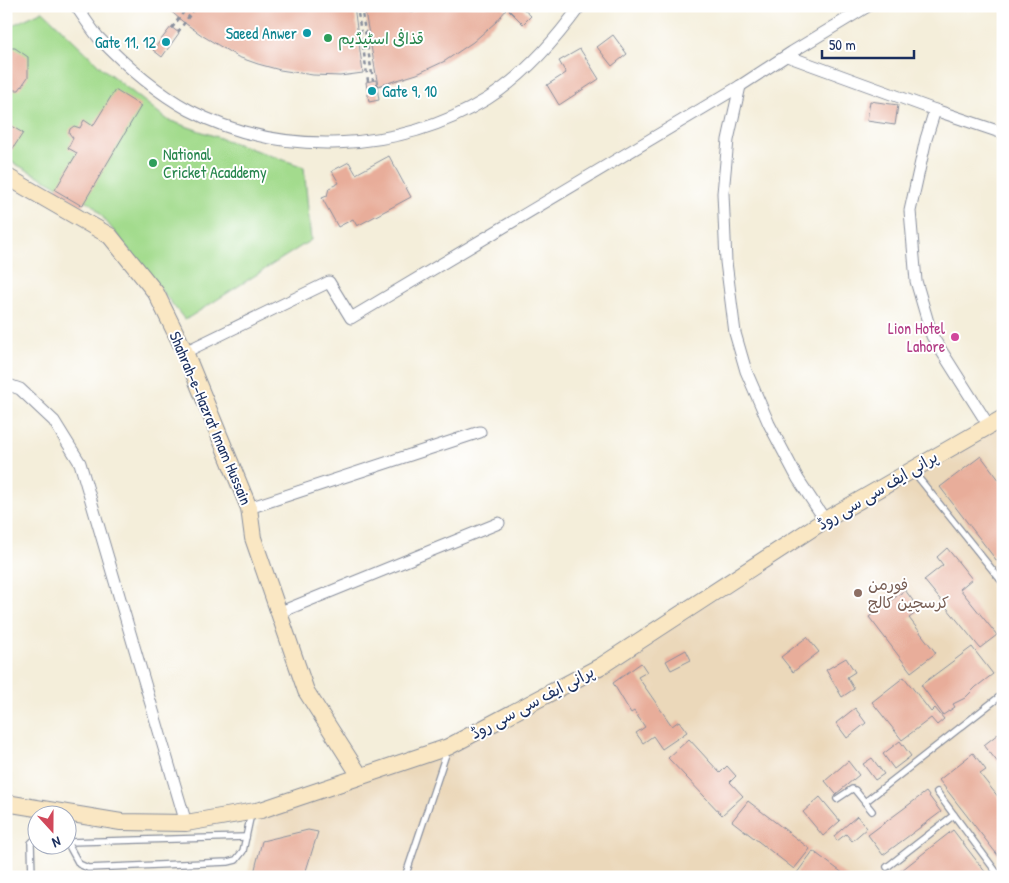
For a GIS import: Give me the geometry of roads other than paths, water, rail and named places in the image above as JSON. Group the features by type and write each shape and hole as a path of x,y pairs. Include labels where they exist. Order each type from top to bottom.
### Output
{"street":[{"path":"76,6 98,36 136,72 150,84 189,110 232,128 272,138 325,143 370,140 399,135 449,117 486,99 507,84 538,57 554,40 580,6"},
{"path":"185,352 329,282 351,318 740,86 868,6"},
{"path":"787,56 1003,133"},
{"path":"740,86 728,140 723,193 726,262 735,333 746,371 769,424 798,479 825,520"},
{"path":"935,110 926,139 910,211 916,281 932,336 996,422"},
{"name":"Shahrah-e-Hazrat Imam Hussain","path":"6,176 110,236 156,293 185,352 250,508 253,538 306,692 360,776"},
{"path":"6,384 20,389 54,421 80,463 186,823"},
{"name":"پرانی ایف سی سی روڈ","path":"6,803 121,822 186,823 261,810 448,747 601,666 825,520 996,422"},
{"path":"250,508 480,432"},
{"path":"278,614 499,523"}],"lane":[{"path":"911,469 1003,583"},
{"path":"865,802 1003,694"},
{"path":"405,877 448,747"},
{"path":"837,799 852,788 872,811"},
{"path":"937,792 1000,877"},
{"path":"75,856 79,864 88,868 228,862 236,860 243,851 251,812"},
{"path":"887,867 954,815"},
{"path":"78,843 246,837"},
{"path":"31,856 32,877"}],"place":[{"name":"Saeed Anwer","path":"307,33"},
{"name":"قذافی اسٹیڈیم","path":"328,38"},
{"name":"Gate 11, 12","path":"166,42"},
{"name":"Gate 9, 10","path":"372,91"},
{"name":"National Cricket Acaddemy","path":"153,163"},
{"name":"Lion Hotel Lahore","path":"955,337"},
{"name":"فورمن کرسچین کالج","path":"858,593"}]}
